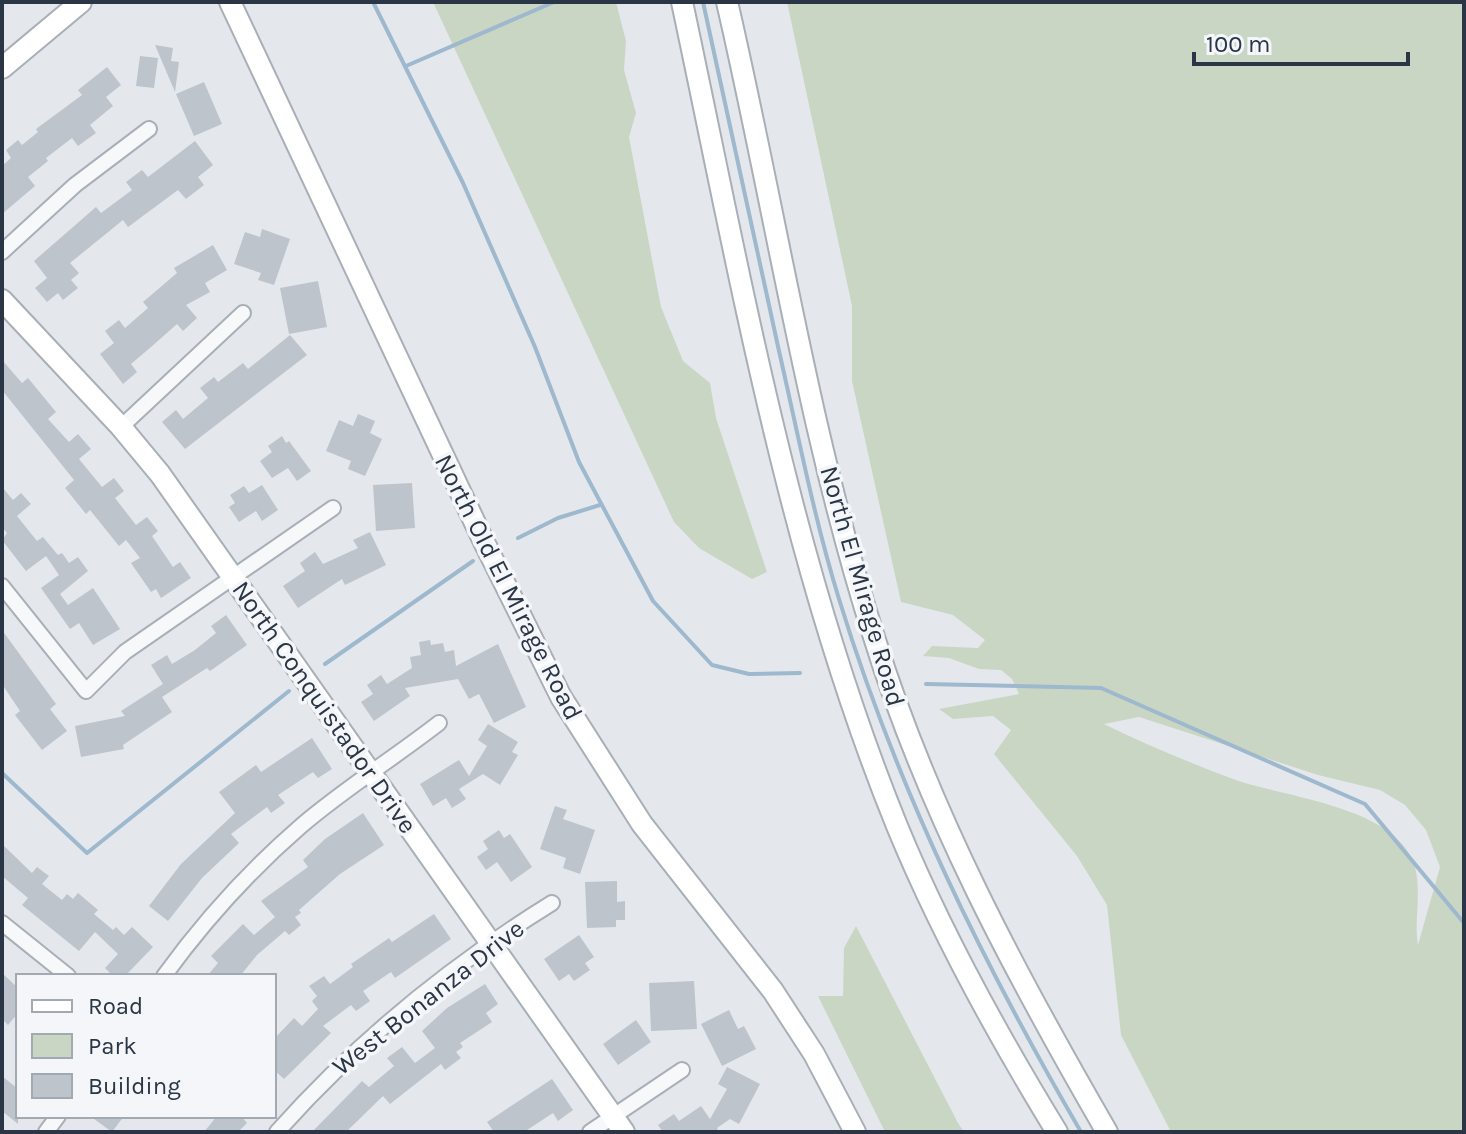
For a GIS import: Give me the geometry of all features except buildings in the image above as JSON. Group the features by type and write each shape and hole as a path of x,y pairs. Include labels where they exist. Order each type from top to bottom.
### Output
{"street":[{"path":"2,68 81,2"},
{"name":"North Old El Mirage Road","path":"230,2 493,561 561,697 642,824 773,991 814,1054 855,1132"},
{"name":"North El Mirage Road","path":"682,2 785,477 823,617 853,709 924,888 973,986 1057,1132"},
{"name":"North El Mirage Road","path":"727,2 834,498 863,603 902,718 947,830 987,916 1047,1030 1107,1132"},
{"path":"2,252 75,185 149,129"},
{"name":"North Conquistador Drive","path":"2,300 121,427 160,474 492,941 618,1124"},
{"path":"121,427 243,313"},
{"path":"2,586 86,691 125,652 333,508"},
{"path":"166,974 221,902 302,825 439,723"},
{"name":"West Bonanza Drive","path":"277,1132 338,1065 492,941 552,903"},
{"path":"2,923 66,974"},
{"path":"590,1132 618,1124 682,1070"}],"green space":[{"path":"433,2 616,2 626,41 624,70 636,113 629,137 661,307 683,361 710,383 716,418 767,572 752,579 699,548 674,522"},
{"path":"787,2 1464,2 1464,1132 1171,1132 1121,1035 1107,905 1077,856 994,754 1011,730 993,716 953,719 939,709 1019,694 1012,679 1001,670 979,669 949,658 923,656 932,646 978,648 985,640 953,615 901,602 852,381 852,306","holes":["1139,717 1318,775 1380,790 1405,805 1426,830 1440,867 1418,945 1418,888 1414,866 1410,855 1396,838 1378,825 1330,805 1233,779 1104,724"]},
{"path":"856,926 964,1132 885,1132 818,996 843,996 844,948"}],"waterway":[{"path":"373,2 463,183 535,347 579,462 653,601 712,665 749,674 800,673"},
{"path":"406,66 554,2"},
{"path":"703,2 814,507 862,669 887,738 945,873 1010,1004 1081,1132"},
{"path":"518,538 558,518 600,505"},
{"path":"325,664 473,561"},
{"path":"926,684 1101,688 1365,804 1464,923"},
{"path":"2,773 87,853 289,691"}]}
